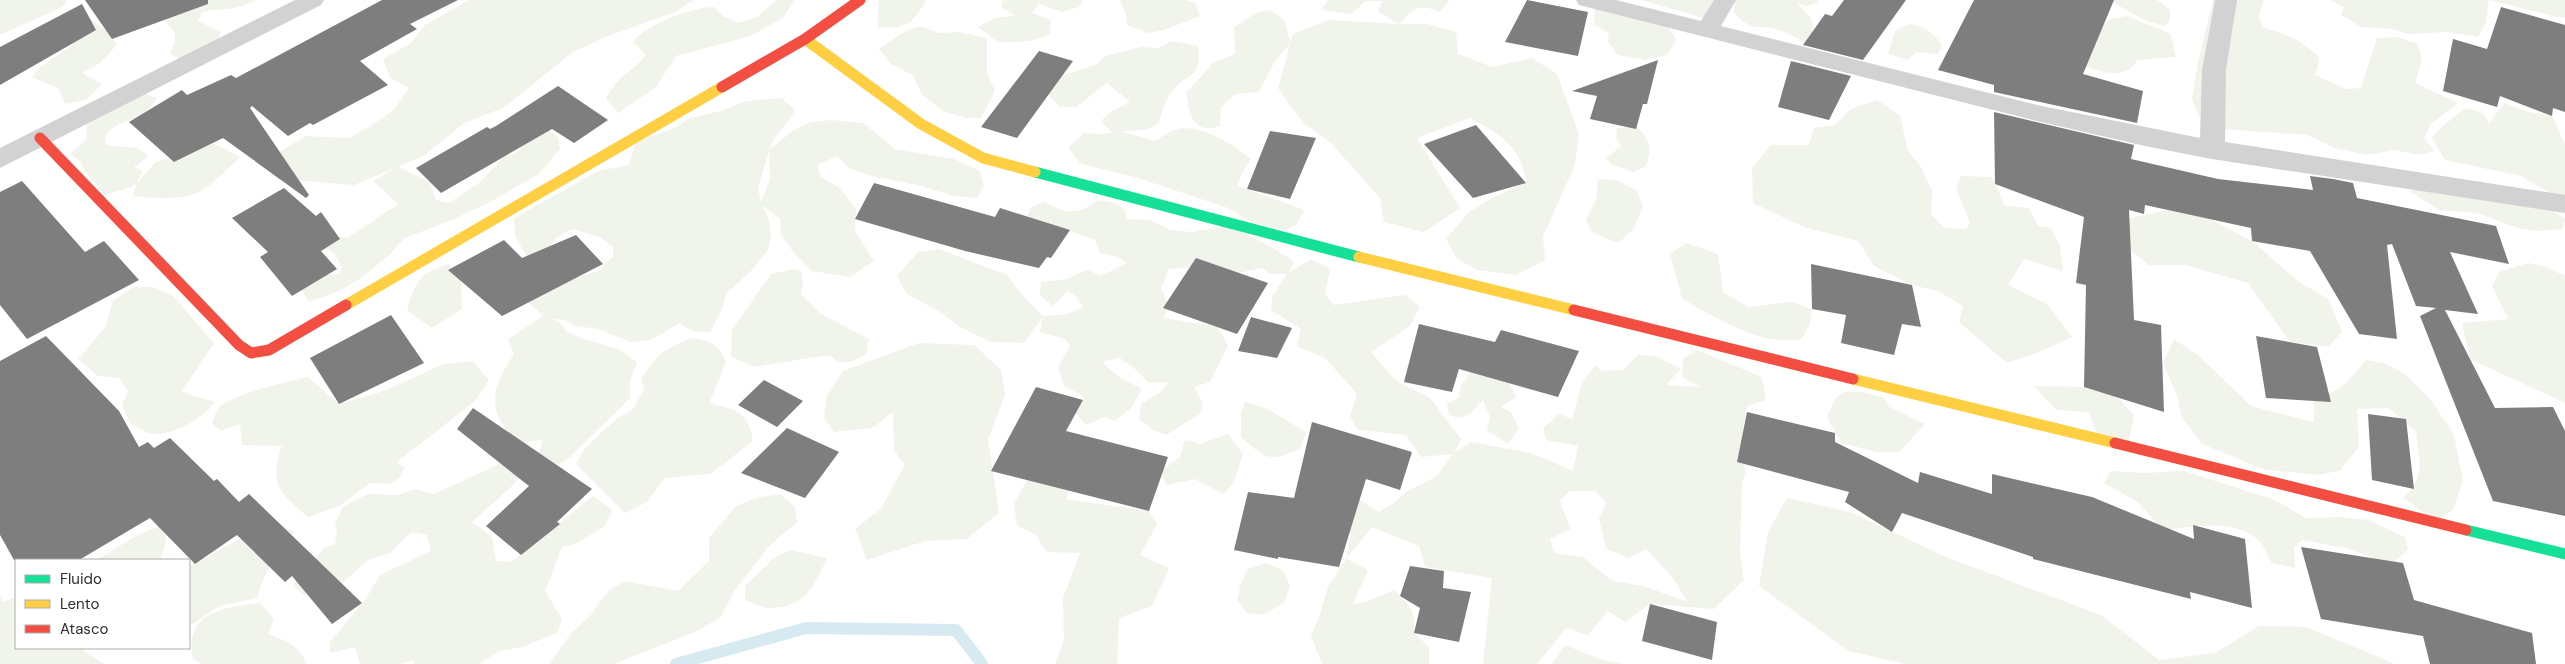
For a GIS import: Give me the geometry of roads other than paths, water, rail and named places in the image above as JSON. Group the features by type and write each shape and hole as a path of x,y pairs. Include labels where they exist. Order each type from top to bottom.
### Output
{"street":[{"path":"0,159 313,0"},
{"path":"40,138 239,345 252,352 269,350 805,39 860,0"},
{"path":"1587,0 2046,115 2212,150 2565,204"},
{"path":"1707,31 1725,0"},
{"path":"2212,150 2214,70 2226,0"},
{"path":"805,39 921,124 983,158 1240,228 2565,554"}],"waterway":[{"path":"676,664 806,628 956,630 982,664"}]}
